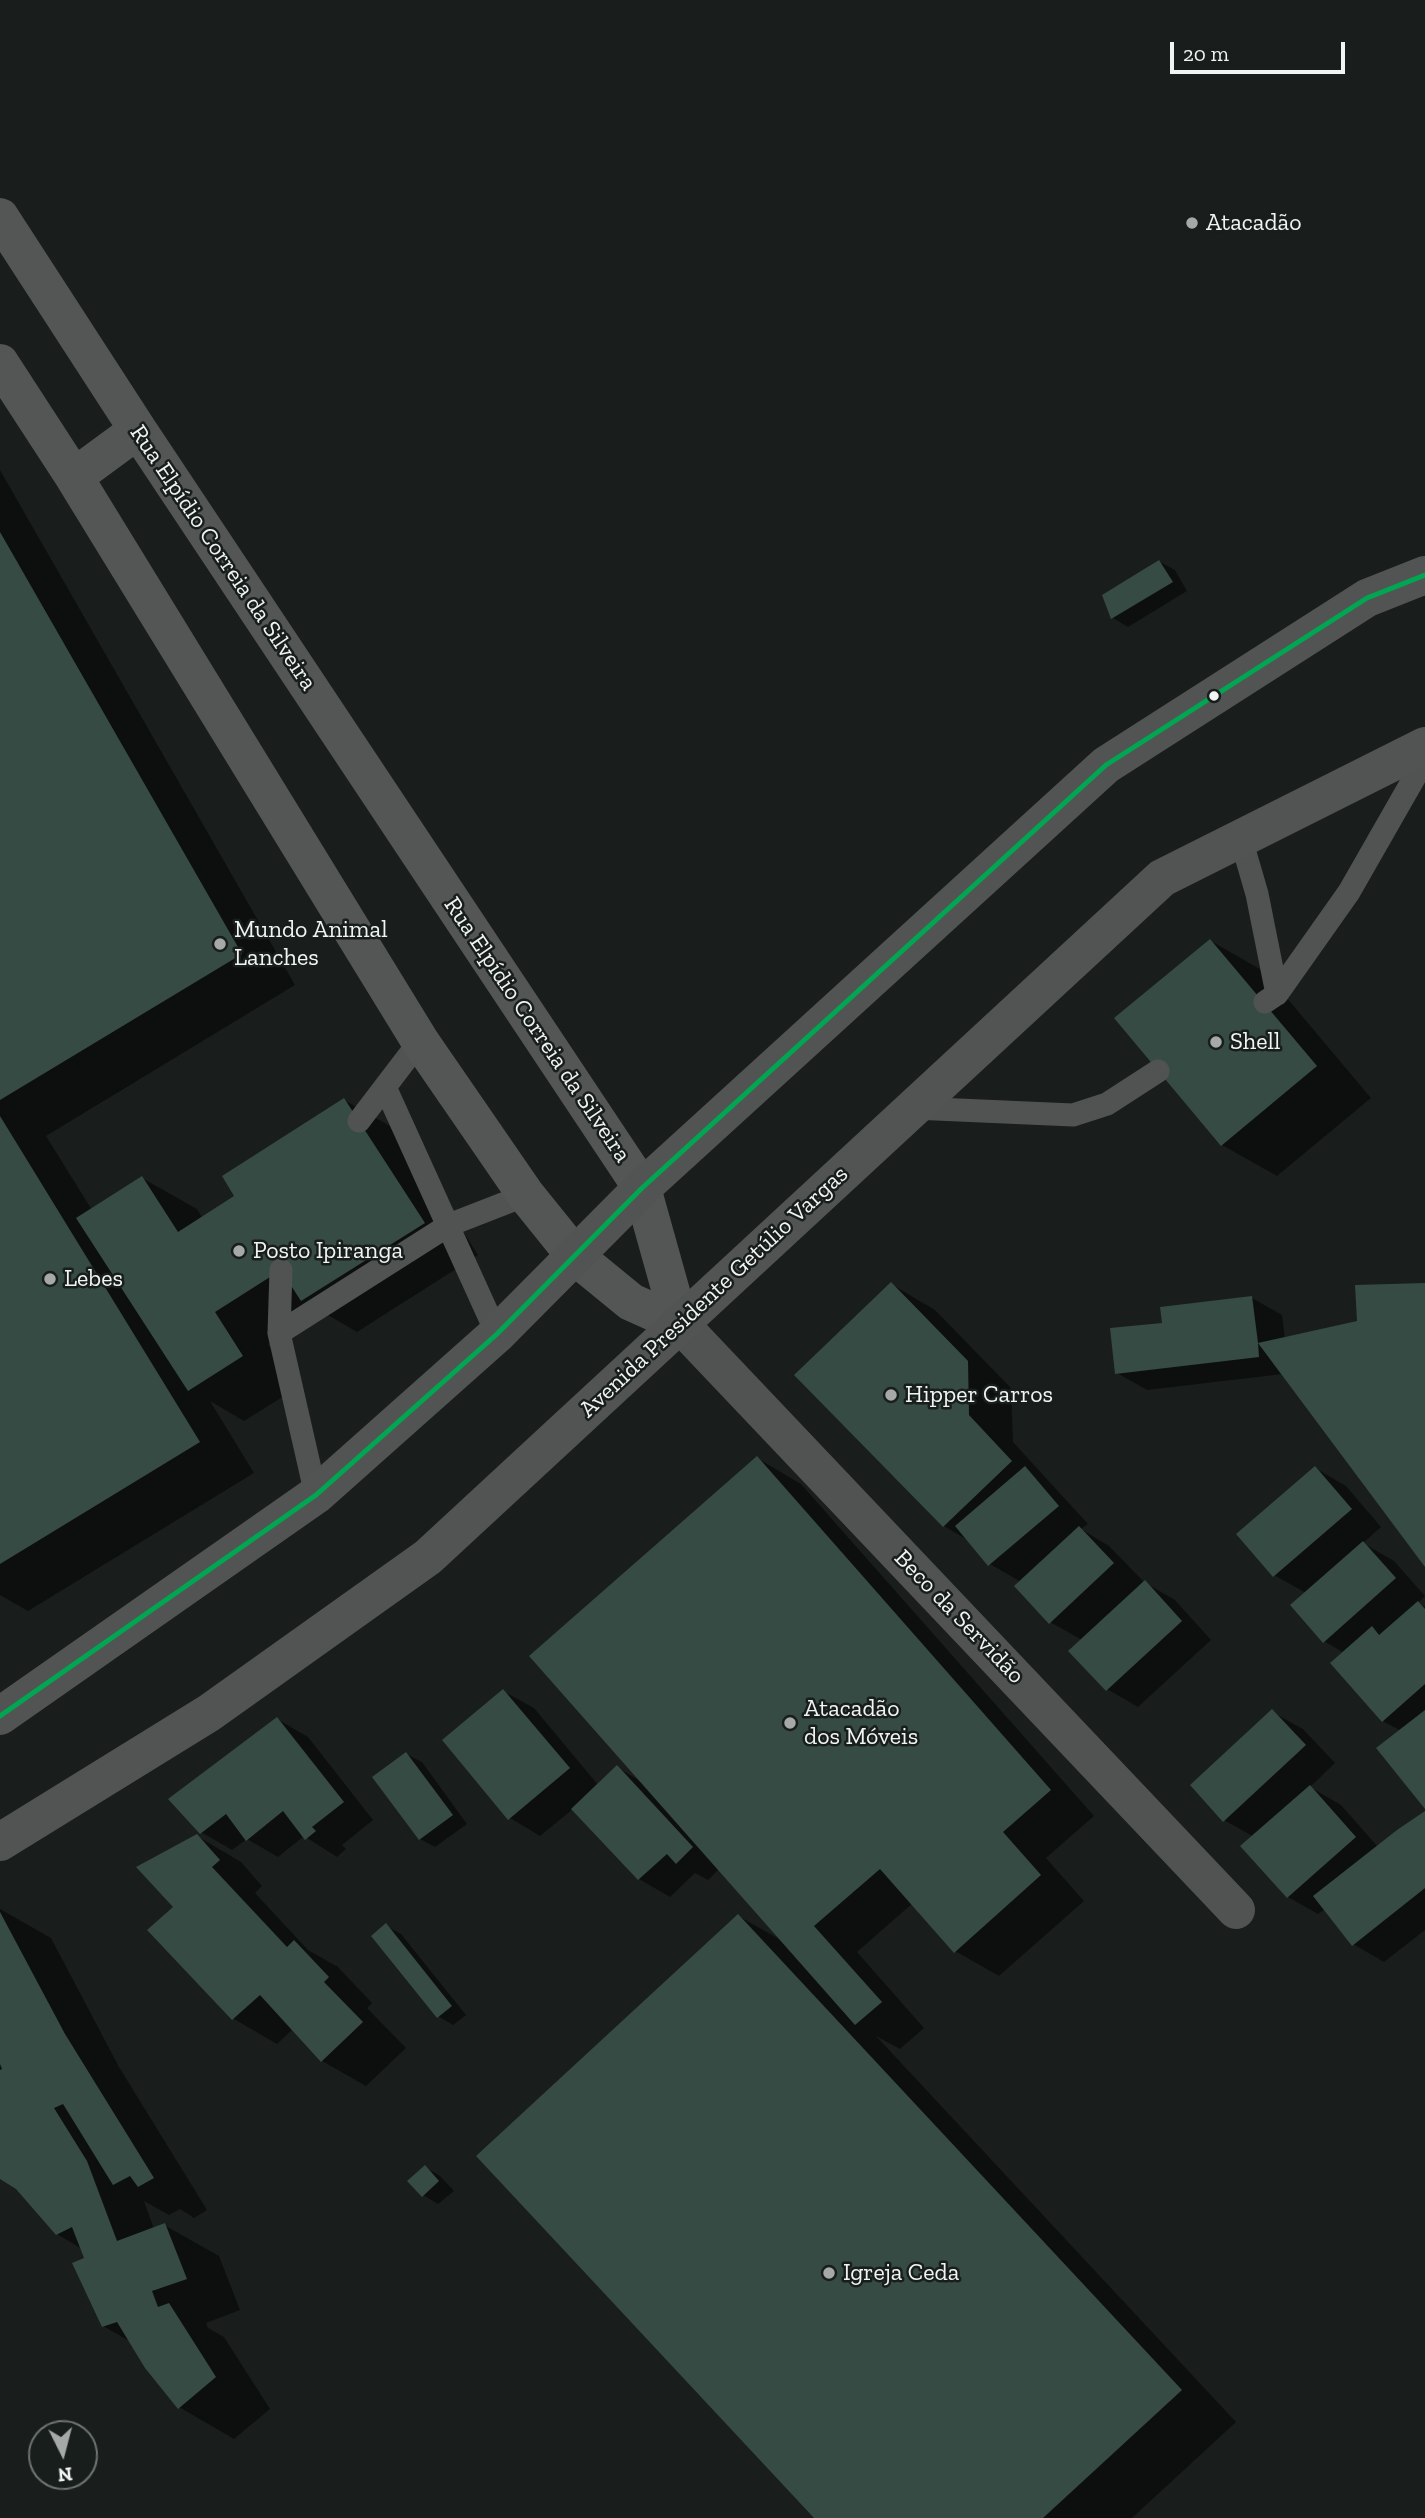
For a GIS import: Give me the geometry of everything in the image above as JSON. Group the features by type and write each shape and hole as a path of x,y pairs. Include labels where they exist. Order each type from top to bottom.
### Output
{"main road":[{"name":"Rua Elpídio Correia da Silveira","path":"0,217 138,430 642,1188 680,1324"},
{"path":"0,363 74,477 420,1041 526,1195 576,1257 631,1302 680,1324"},
{"path":"74,477 138,430"},
{"path":"0,1716 316,1495 497,1334 642,1188 1105,765 1367,598 1425,575"},
{"name":"Avenida Presidente Getúlio Vargas","path":"0,1842 209,1713 428,1557 1161,878 1425,746"}],"street":[{"name":"Beco da Servidão","path":"680,1324 1236,1910"}],"lane":[{"path":"1241,839 1256,894 1271,998 1349,892 1425,759"},
{"path":"359,1121 420,1041"},
{"path":"913,1108 1073,1115 1107,1104 1158,1071"},
{"path":"385,1087 497,1334"},
{"path":"279,1333 449,1225 526,1195"},
{"path":"281,1270 279,1333 316,1495"}],"building":[{"path":"0,532 242,954 0,1100"},
{"path":"1159,560 1173,582 1111,619 1102,595"},
{"name":"Shell","path":"1210,939 1317,1066 1221,1146 1114,1018"},
{"name":"Posto Ipiranga","path":"344,1098 425,1223 301,1301 281,1270 215,1312 243,1356 188,1391 76,1218 142,1176 178,1232 234,1196 222,1176"},
{"name":"Lebes","path":"0,1116 200,1442 0,1564"},
{"name":"Hipper Carros","path":"891,1282 968,1361 969,1415 1012,1461 943,1527 794,1375"},
{"path":"1425,1283 1425,1567 1258,1343 1357,1321 1355,1285"},
{"path":"1252,1296 1259,1357 1115,1374 1110,1328 1162,1323 1160,1307"},
{"name":"Atacadão dos Móveis","path":"757,1456 1051,1790 1003,1832 1041,1875 954,1953 880,1869 814,1926 882,2002 855,2025 529,1656"},
{"path":"1025,1466 1059,1506 988,1566 955,1526"},
{"path":"1315,1466 1352,1509 1273,1577 1236,1534"},
{"path":"1079,1526 1114,1563 1049,1624 1014,1586"},
{"path":"1363,1541 1396,1578 1323,1643 1290,1605"},
{"path":"1145,1580 1182,1621 1106,1691 1068,1651"},
{"path":"1418,1601 1425,1609 1425,1684 1382,1722 1330,1663 1372,1626 1379,1635"},
{"path":"503,1689 570,1768 508,1820 442,1740"},
{"path":"1272,1709 1306,1745 1223,1822 1190,1785"},
{"path":"1425,1710 1425,1809 1376,1748"},
{"path":"277,1717 344,1802 312,1827 316,1831 305,1840 283,1811 246,1841 226,1814 200,1834 168,1799"},
{"path":"406,1752 453,1815 419,1840 372,1777"},
{"path":"617,1765 693,1847 676,1864 667,1854 638,1880 571,1809"},
{"path":"1310,1785 1356,1837 1287,1898 1240,1846"},
{"path":"1425,1811 1425,1888 1352,1946 1313,1896"},
{"path":"197,1834 220,1860 212,1867 287,1947 294,1940 329,1977 324,1982 363,2022 321,2062 260,1995 232,2020 147,1930 173,1907 136,1867"},
{"path":"0,1912 65,2034 154,2178 138,2187 130,2176 113,2185 63,2104 54,2108 87,2161 117,2241 165,2223 187,2279 152,2291 158,2307 169,2303 216,2377 178,2409 145,2368 117,2322 102,2327 72,2263 84,2258 72,2227 56,2235 16,2189 0,2179"},
{"name":"Igreja Ceda","path":"738,1914 1182,2390 1043,2518 814,2518 476,2156"},
{"path":"386,1923 452,2006 437,2018 371,1936"},
{"path":"425,2165 439,2181 422,2197 407,2181"}],"transit line":[{"path":"0,1716 316,1495 497,1334 642,1188 1106,765 1367,598 1425,575"}],"place":[{"name":"Atacadão","path":"1192,223"},
{"name":"Mundo Animal Lanches","path":"220,944"},
{"name":"Shell","path":"1216,1042"},
{"name":"Posto Ipiranga","path":"239,1251"},
{"name":"Lebes","path":"50,1279"},
{"name":"Hipper Carros","path":"891,1395"},
{"name":"Atacadão dos Móveis","path":"790,1723"},
{"name":"Igreja Ceda","path":"829,2273"}]}
